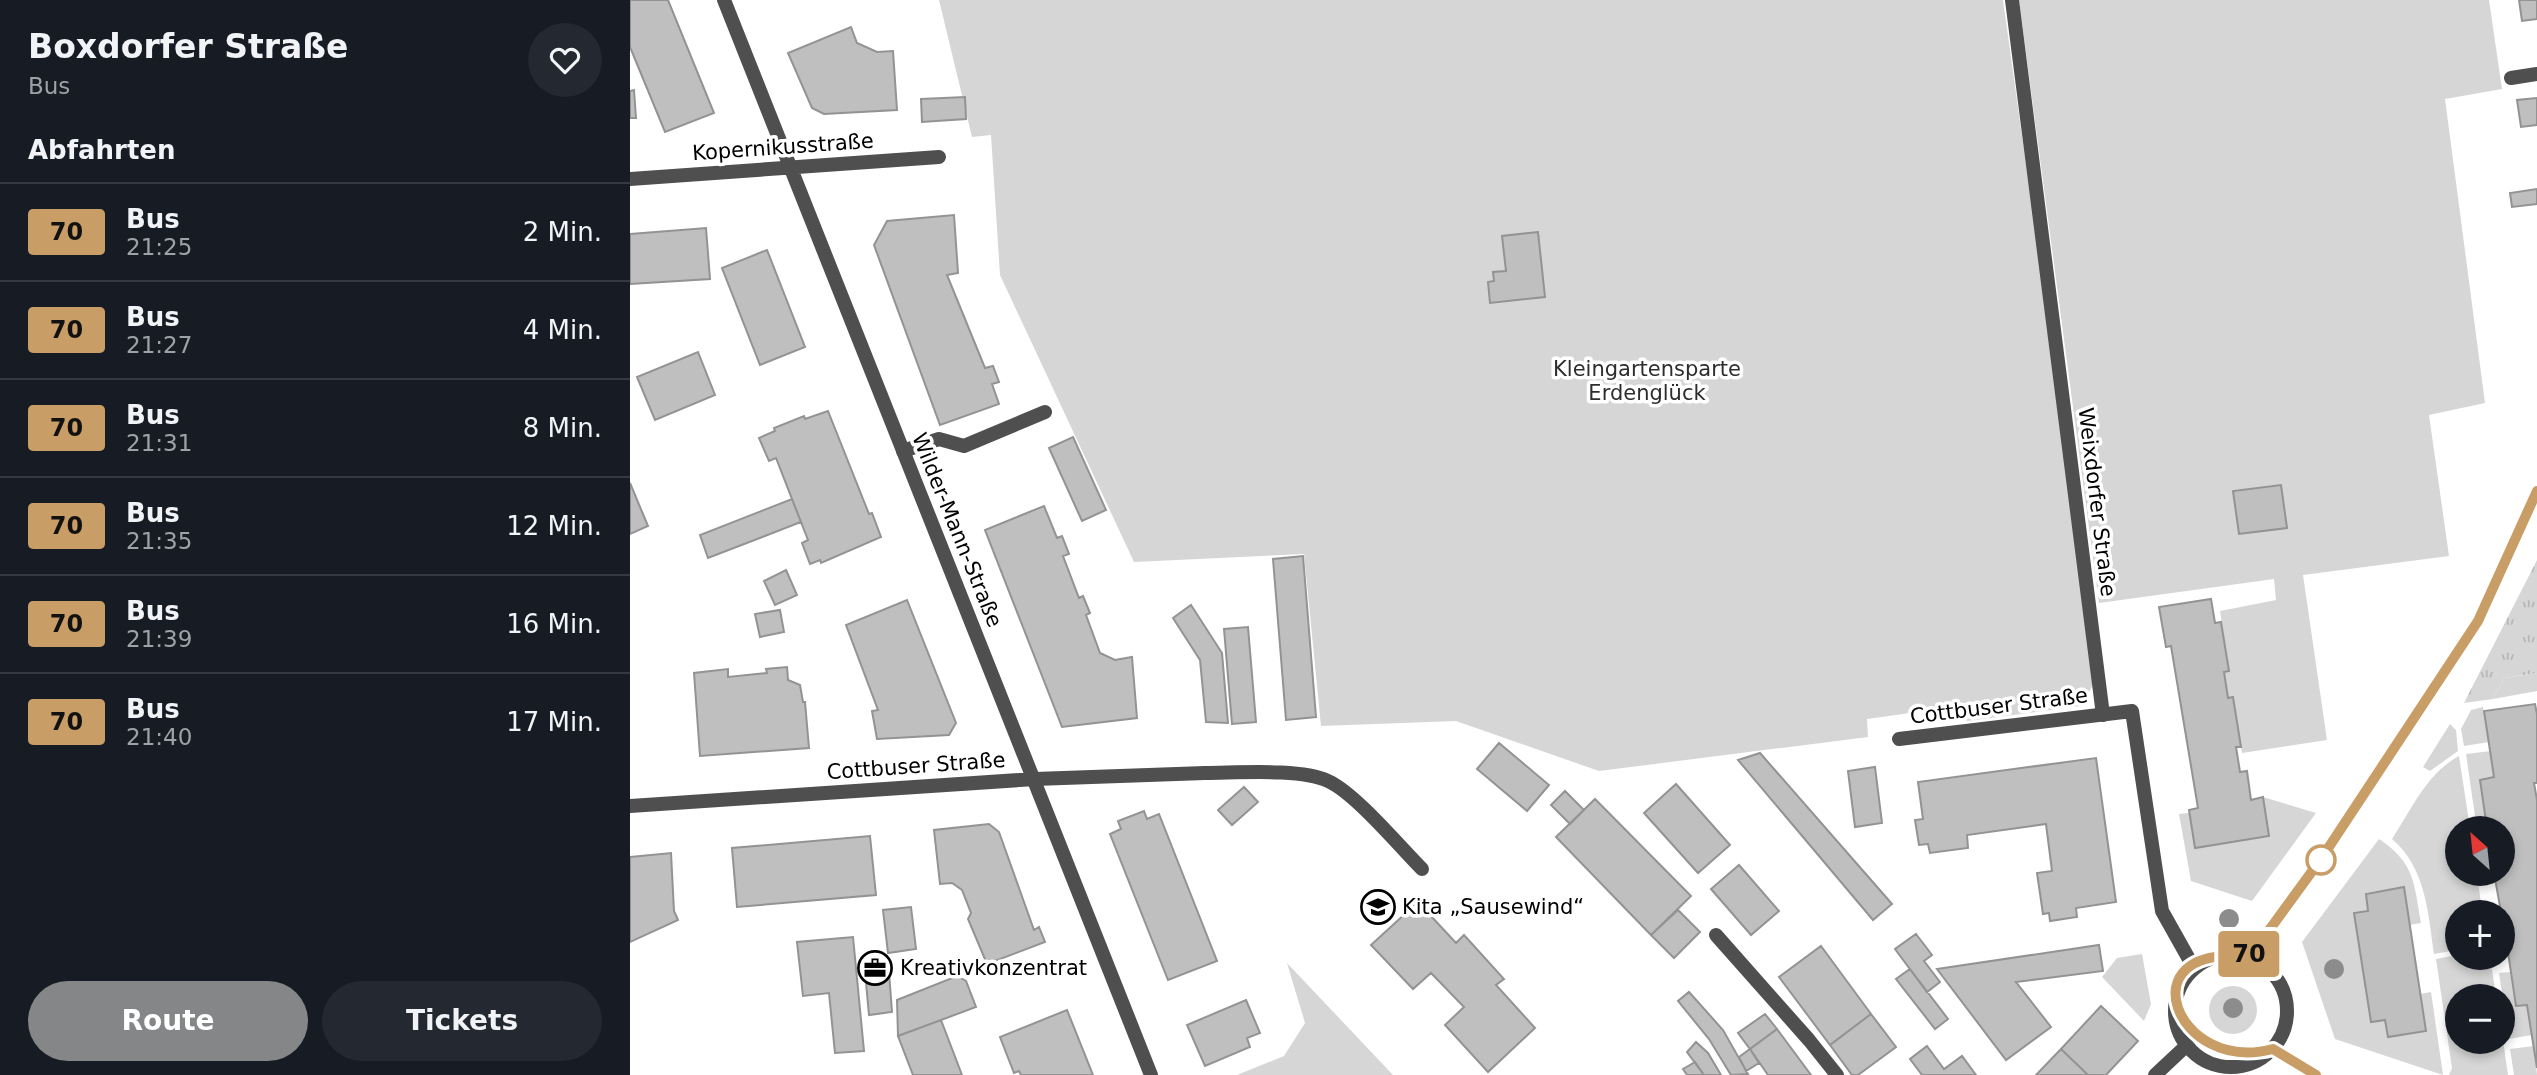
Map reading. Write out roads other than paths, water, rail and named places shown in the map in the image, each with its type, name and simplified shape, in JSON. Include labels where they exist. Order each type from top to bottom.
[{"type":"street","name":"Wilder-Mann-Straße","points":[[724,0],[1151,1075]]},
{"type":"street","name":"Weixdorfer Straße","points":[[2012,0],[2103,715]]},
{"type":"street","points":[[2511,78],[2537,74]]},
{"type":"street","name":"Kopernikusstraße","points":[[630,179],[939,157]]},
{"type":"street","points":[[903,451],[939,439],[964,446],[1045,412]]},
{"type":"street","points":[[2247,957],[2321,859],[2472,631],[2537,491]]},
{"type":"street","points":[[2103,715],[2132,711],[2162,911],[2194,968]]},
{"type":"street","name":"Cottbuser Straße","points":[[1899,739],[2103,715]]},
{"type":"street","name":"Cottbuser Straße","points":[[630,806],[1035,779],[1290,773],[1328,781],[1356,803],[1422,869]]},
{"type":"street","points":[[1716,936],[1837,1075]]},
{"type":"street","points":[[2229,954],[2247,957],[2264,965],[2277,978],[2286,996],[2286,1024],[2273,1049],[2258,1061],[2239,1067],[2219,1067],[2201,1059],[2186,1046],[2178,1031],[2175,1006],[2183,981],[2194,968],[2210,958],[2229,954]]},
{"type":"street","points":[[2155,1075],[2186,1046]]},
{"type":"street","points":[[2273,1049],[2316,1075]]},
{"type":"place","name":"Kita „Sausewind“","points":[[1378,907]]},
{"type":"place","name":"Kreativkonzentrat","points":[[875,968]]},
{"type":"park label","name":"Kleingartensparte Erdenglück","points":[[1647,381]]}]
